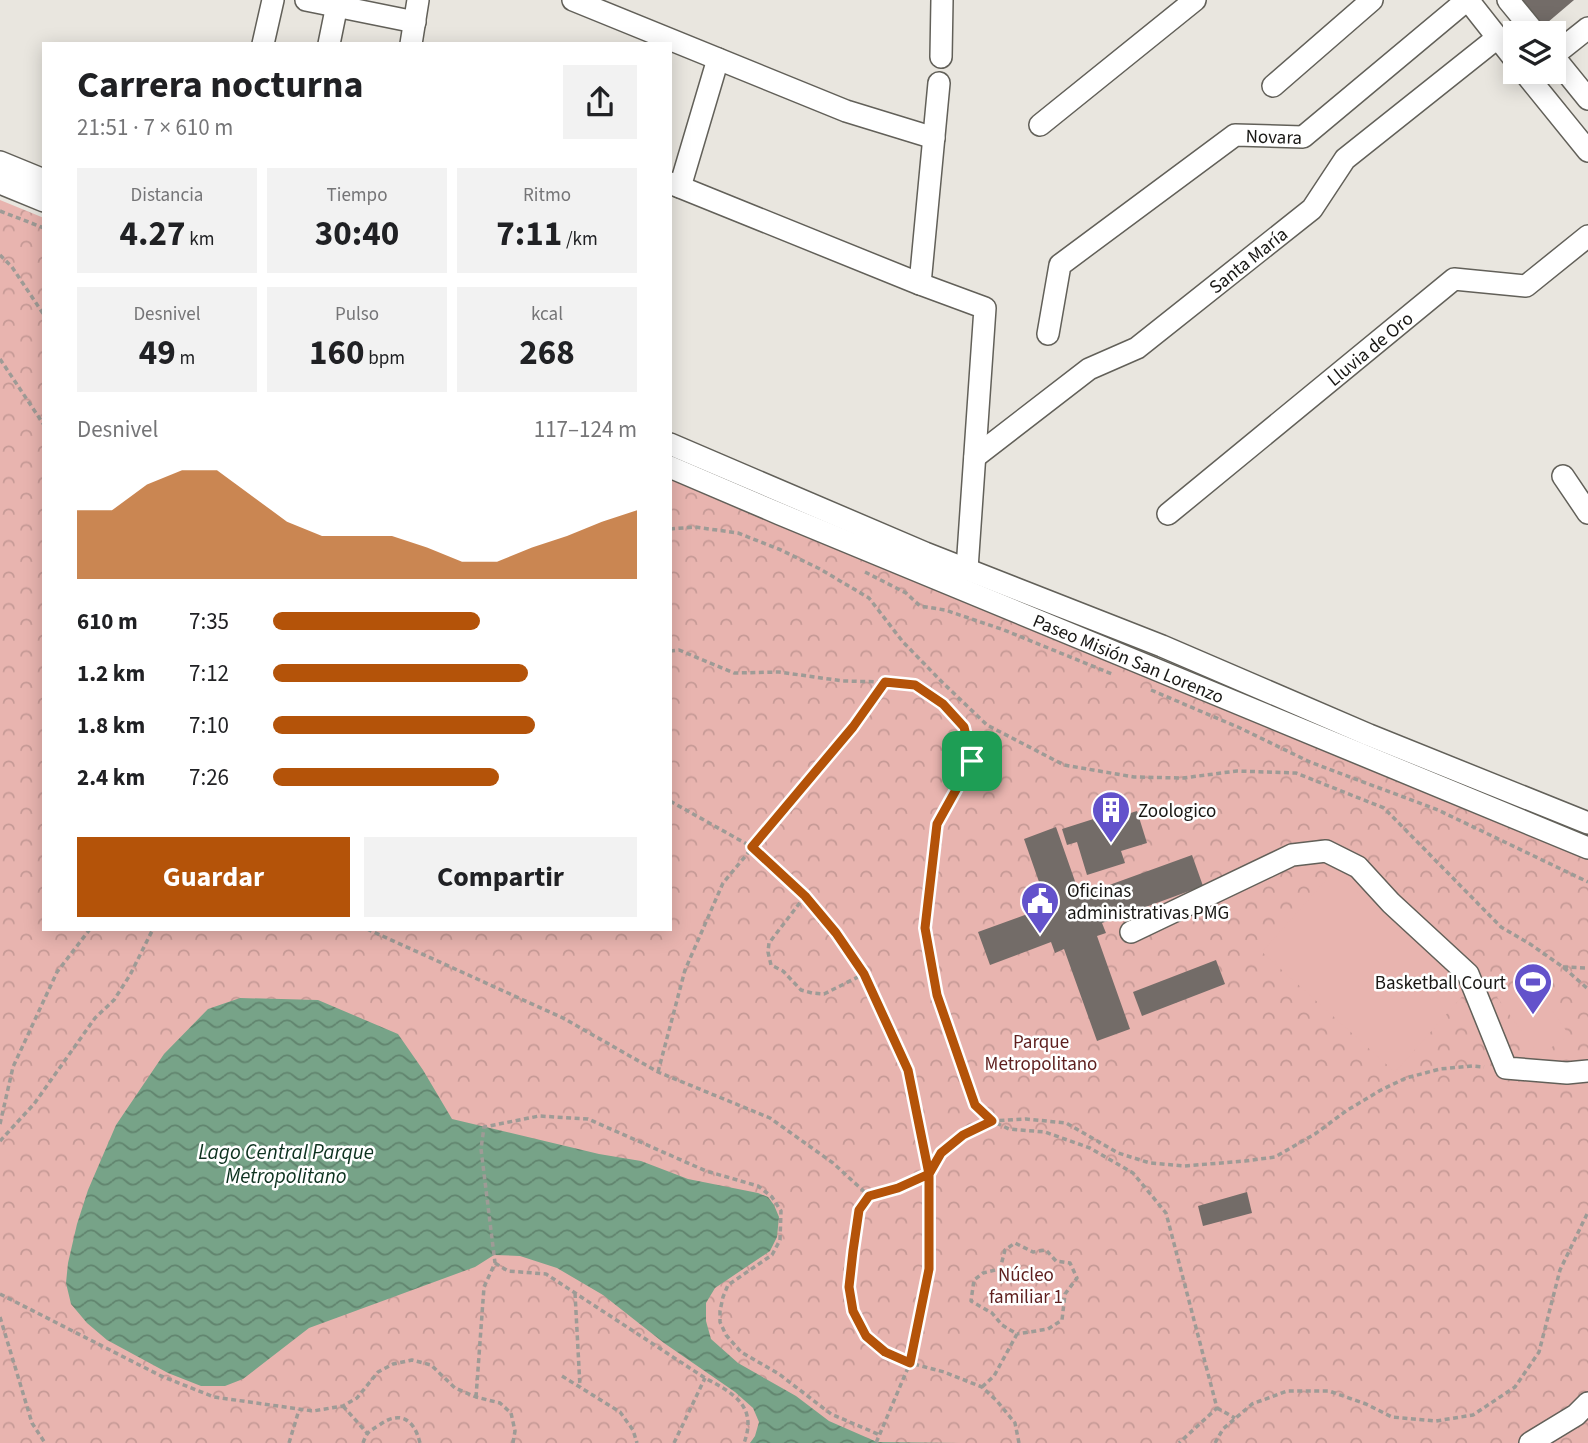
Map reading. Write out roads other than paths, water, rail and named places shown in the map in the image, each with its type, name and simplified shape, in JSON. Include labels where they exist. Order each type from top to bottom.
[{"type":"street","points":[[263,42],[273,0]]},
{"type":"street","points":[[306,0],[338,3],[415,22]]},
{"type":"street","points":[[411,42],[418,0]]},
{"type":"street","points":[[573,0],[846,111],[934,138]]},
{"type":"street","points":[[1040,125],[1195,0]]},
{"type":"street","points":[[1273,86],[1371,0]]},
{"type":"street","points":[[1467,0],[1503,45]]},
{"type":"street","name":"Novara","points":[[1048,334],[1060,265],[1235,135],[1303,137],[1467,0]]},
{"type":"street","points":[[1508,0],[1525,21]]},
{"type":"street","points":[[936,2],[941,57]]},
{"type":"street","points":[[329,42],[338,3]]},
{"type":"street","points":[[1566,46],[1588,28]]},
{"type":"street","name":"Santa María","points":[[975,457],[1089,369],[1137,348],[1301,218],[1312,209],[1345,159],[1497,38]]},
{"type":"street","points":[[718,59],[675,185],[985,308],[967,569]]},
{"type":"street","points":[[1566,71],[1588,99]]},
{"type":"street","points":[[920,284],[940,83]]},
{"type":"street","points":[[1534,84],[1588,151]]},
{"type":"street","points":[[1569,127],[1588,112]]},
{"type":"street","points":[[0,162],[42,179]]},
{"type":"street","points":[[0,183],[42,200]]},
{"type":"street","name":"Lluvia de Oro","points":[[1168,514],[1454,279],[1527,286],[1588,236]]},
{"type":"street","name":"Paseo Misión San Lorenzo","points":[[672,445],[967,569],[1162,646],[1369,735],[1588,823]]},
{"type":"street","name":"Paseo Misión San Lorenzo","points":[[672,468],[1588,848]]},
{"type":"street","points":[[1563,476],[1585,502]]},
{"type":"street","points":[[1132,932],[1292,855],[1326,851],[1358,867],[1391,903],[1468,974],[1506,1068],[1567,1073],[1588,1071]]},
{"type":"street","points":[[1530,1443],[1576,1415],[1588,1403]]},
{"type":"water","name":"Lago Central Parque Metropolitano","points":[[240,998],[318,1000],[398,1034],[452,1119],[599,1154],[641,1161],[688,1179],[768,1197],[779,1217],[777,1237],[770,1251],[715,1288],[706,1303],[706,1321],[711,1339],[738,1363],[796,1396],[829,1421],[877,1442],[961,1443],[750,1443],[759,1422],[753,1408],[735,1392],[664,1343],[603,1295],[557,1268],[520,1256],[494,1255],[475,1267],[309,1328],[243,1379],[225,1386],[201,1386],[168,1373],[107,1340],[87,1323],[71,1304],[66,1283],[77,1224],[88,1190],[116,1125],[164,1054],[208,1009]]},
{"type":"place","name":"Zoologico","points":[[1111,844]]},
{"type":"place","name":"Oficinas administrativas PMG","points":[[1040,935]]},
{"type":"place","name":"Basketball Court","points":[[1533,1016]]},
{"type":"park label","name":"Parque Metropolitano","points":[[1041,1052]]},
{"type":"park label","name":"Núcleo familiar 1","points":[[1026,1285]]}]
